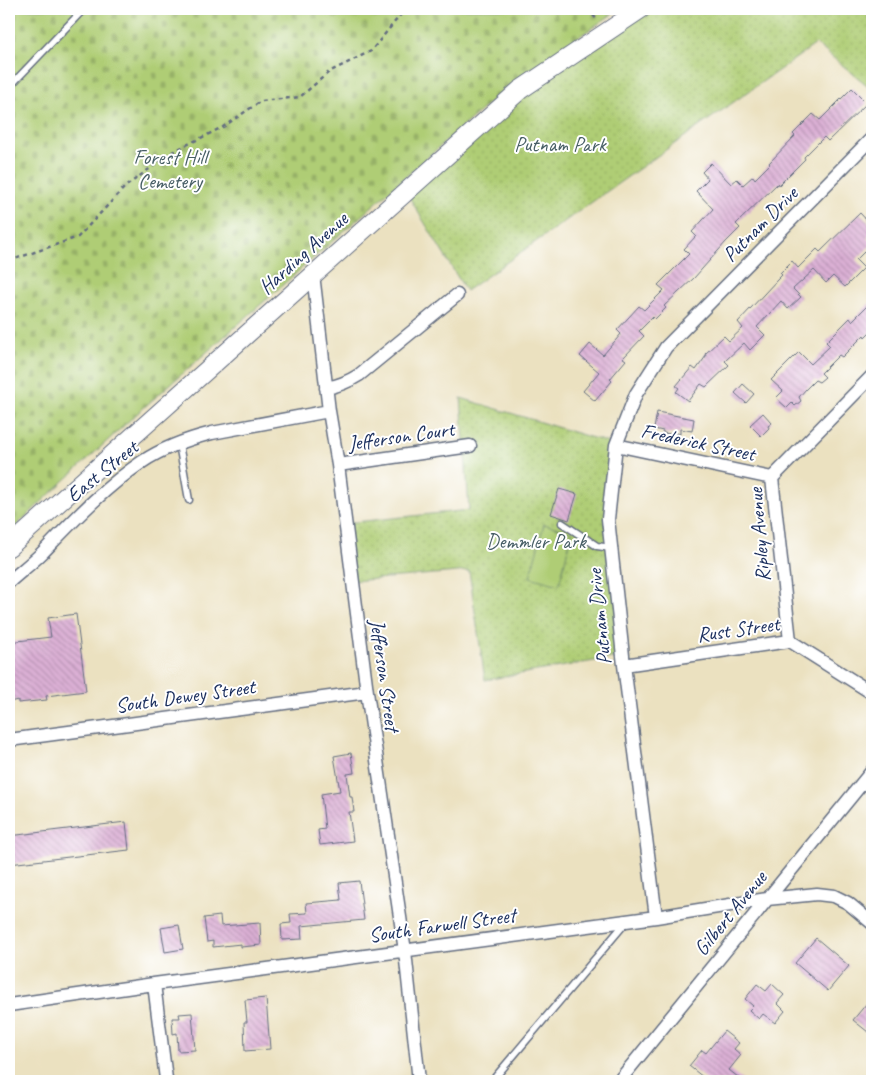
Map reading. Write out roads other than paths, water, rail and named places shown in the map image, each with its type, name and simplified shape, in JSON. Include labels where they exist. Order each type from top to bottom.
[{"type":"main road","name":"Harding Avenue","points":[[9,547],[520,90],[641,9]]},
{"type":"street","name":"Putnam Drive","points":[[656,917],[624,665],[608,519],[616,445],[636,394],[666,348],[872,138]]},
{"type":"street","name":"Jefferson Street","points":[[314,274],[329,411],[338,465],[367,692],[405,951],[419,1081]]},
{"type":"street","points":[[326,388],[350,381],[359,375],[458,295]]},
{"type":"street","name":"Ripley Avenue","points":[[790,640],[772,478],[872,376]]},
{"type":"street","name":"East Street","points":[[9,582],[42,553],[88,505],[142,462],[158,452],[196,437],[212,433],[329,411]]},
{"type":"street","name":"Frederick Street","points":[[616,445],[772,478]]},
{"type":"street","name":"Jefferson Court","points":[[338,465],[470,446]]},
{"type":"street","name":"Rust Street","points":[[624,665],[790,640],[872,693]]},
{"type":"street","name":"South Dewey Street","points":[[9,740],[367,692]]},
{"type":"street","name":"Gilbert Avenue","points":[[619,1081],[872,771]]},
{"type":"street","name":"South Farwell Street","points":[[9,1006],[154,984],[656,917],[767,899],[817,894],[834,896],[848,903],[872,923]]},
{"type":"street","points":[[154,984],[166,1079]]},
{"type":"lane","points":[[9,85],[14,83],[80,13],[87,9]]},
{"type":"lane","points":[[179,444],[189,500]]},
{"type":"lane","points":[[562,523],[597,546],[611,548]]},
{"type":"lane","points":[[492,1081],[628,920]]},
{"type":"park label","name":"Putnam Park","points":[[560,144]]},
{"type":"park label","name":"Forest Hill Cemetery","points":[[170,169]]},
{"type":"park label","name":"Demmler Park","points":[[536,541]]}]
